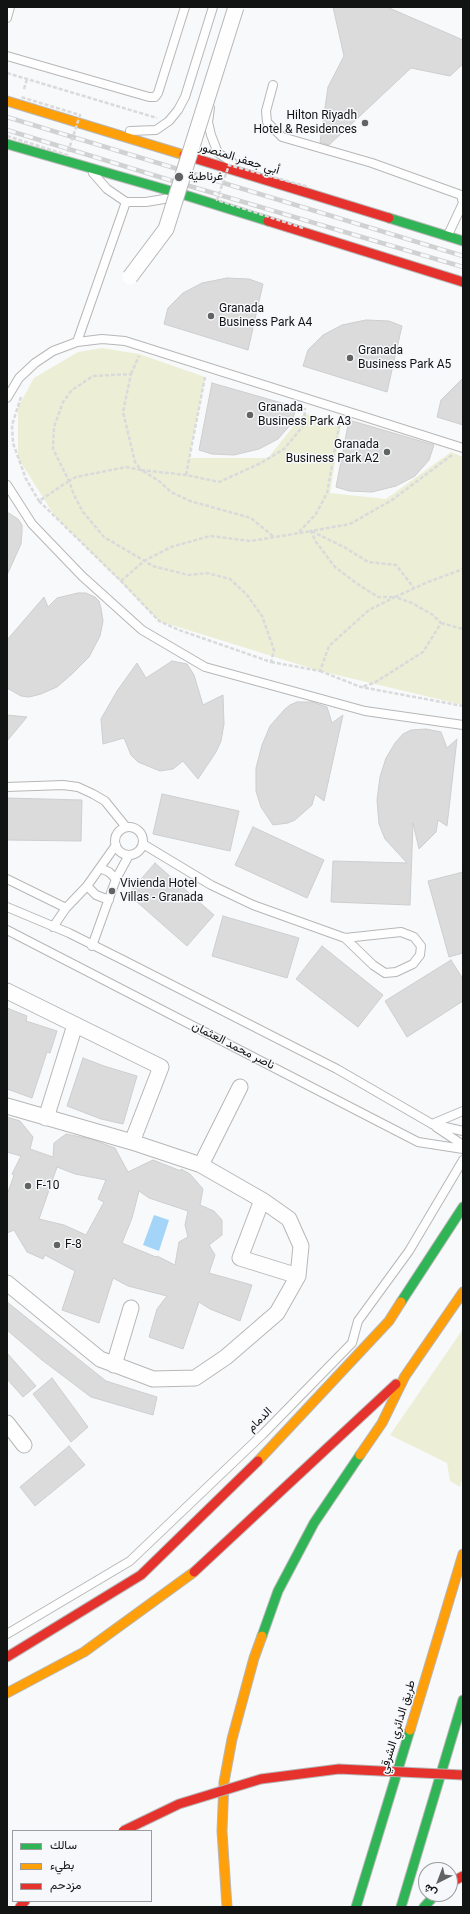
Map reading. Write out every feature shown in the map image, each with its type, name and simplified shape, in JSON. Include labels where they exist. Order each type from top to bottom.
[{"type":"main road","name":"أبي جعفر المنصور","points":[[7,101],[463,241]]},
{"type":"main road","points":[[7,144],[188,196],[463,282]]},
{"type":"main road","points":[[7,1657],[141,1575],[275,1445],[389,1321],[463,1207]]},
{"type":"main road","points":[[227,1907],[222,1831],[224,1782],[232,1739],[254,1658],[282,1584],[314,1523],[382,1423],[405,1376],[448,1316],[463,1292]]},
{"type":"main road","points":[[7,1694],[84,1652],[191,1575],[405,1376]]},
{"type":"main road","name":"طريق الدائري الشرقي","points":[[356,1907],[463,1554]]},
{"type":"main road","points":[[401,1907],[463,1700]]},
{"type":"main road","points":[[124,1830],[180,1804],[261,1779],[339,1769],[463,1775]]},
{"type":"street","points":[[130,277],[166,229],[236,7]]},
{"type":"street","points":[[7,991],[161,1067],[132,1142]]},
{"type":"street","points":[[46,1118],[75,1025]]},
{"type":"street","points":[[201,1165],[240,1087]]},
{"type":"street","points":[[7,1106],[132,1142],[201,1165],[262,1200],[289,1219],[301,1246],[298,1276],[277,1313],[226,1357],[195,1378],[153,1379],[100,1359],[7,1282]]},
{"type":"street","points":[[262,1200],[240,1258],[298,1276]]},
{"type":"street","points":[[114,1365],[131,1308]]},
{"type":"street","points":[[7,1423],[24,1445]]},
{"type":"lane","points":[[7,18],[10,7]]},
{"type":"lane","points":[[7,56],[149,98],[155,97],[158,93],[185,7]]},
{"type":"lane","points":[[108,132],[156,130],[169,121],[178,110],[185,97],[213,7]]},
{"type":"lane","points":[[241,7],[210,108],[208,122],[210,135],[218,153],[258,178]]},
{"type":"lane","points":[[272,85],[266,111],[267,122],[282,137],[372,163],[461,195],[463,203],[448,236]]},
{"type":"lane","points":[[89,167],[107,189],[126,202],[146,202],[188,196]]},
{"type":"lane","points":[[77,342],[126,202]]},
{"type":"lane","points":[[7,398],[19,378],[35,363],[53,351],[77,342],[102,339],[126,341],[462,448]]},
{"type":"lane","points":[[7,485],[32,524],[82,576],[142,630],[205,667],[365,711],[463,726]]},
{"type":"lane","points":[[7,787],[63,784],[78,787],[104,801],[126,827]]},
{"type":"lane","points":[[126,827],[131,827],[140,831],[144,840],[143,844],[138,852],[129,855],[121,853],[115,840],[118,832],[126,827]]},
{"type":"lane","points":[[143,844],[211,885],[253,905],[345,938],[373,965],[385,973],[396,972],[413,964],[420,955],[421,946],[414,937],[401,932],[345,938]]},
{"type":"lane","points":[[53,927],[66,908],[87,886],[116,845]]},
{"type":"lane","points":[[92,946],[116,879],[129,855]]},
{"type":"lane","points":[[100,868],[109,872],[116,879]]},
{"type":"lane","points":[[7,879],[66,908]]},
{"type":"lane","points":[[87,886],[96,895],[109,900]]},
{"type":"lane","points":[[7,907],[92,946],[337,1069],[432,1124],[463,1145]]},
{"type":"lane","name":"ناصر محمد العثمان","points":[[7,930],[418,1142],[463,1149]]},
{"type":"lane","points":[[432,1124],[463,1111]]},
{"type":"lane","points":[[432,1124],[463,1131]]},
{"type":"lane","name":"الدمام","points":[[7,1634],[130,1561],[263,1434],[352,1343],[358,1321],[409,1251],[463,1160]]},
{"type":"path","points":[[7,73],[169,121]]},
{"type":"path","points":[[7,136],[67,155],[80,115],[21,97]]},
{"type":"path","points":[[303,228],[217,200],[229,164],[309,188]]},
{"type":"path","points":[[143,346],[131,374],[123,412],[136,462],[141,470],[159,481],[171,492],[190,501],[251,518],[275,537]]},
{"type":"path","points":[[132,353],[139,354]]},
{"type":"path","points":[[186,475],[207,367]]},
{"type":"path","points":[[131,374],[93,376],[72,390],[63,402],[54,427],[53,449],[83,512],[104,537],[153,566],[188,575],[207,573],[230,579],[247,595],[262,616],[274,650],[271,662]]},
{"type":"path","points":[[22,395],[12,425],[13,443],[26,478],[39,501],[121,581],[159,621],[179,630],[271,662],[320,671],[360,687],[463,706]]},
{"type":"path","points":[[39,501],[76,477],[126,467],[186,475],[219,482],[259,464],[284,449],[304,425],[305,398]]},
{"type":"path","points":[[299,532],[316,514],[327,493],[342,410]]},
{"type":"path","points":[[121,581],[144,561],[171,547],[210,536],[251,541],[350,524],[392,500],[462,448]]},
{"type":"path","points":[[311,531],[344,547],[368,562],[396,565],[414,588]]},
{"type":"path","points":[[311,531],[316,542],[335,567],[356,583],[378,597],[395,597],[412,603],[433,615],[441,623],[463,629]]},
{"type":"path","points":[[320,671],[329,646],[369,610],[414,588],[463,569]]},
{"type":"path","points":[[360,687],[374,683],[422,652],[441,623]]},
{"type":"green space","points":[[102,348],[139,354],[205,377],[189,458],[268,458],[304,413],[341,425],[330,493],[386,499],[451,452],[463,457],[463,705],[320,671],[159,621],[54,515],[18,458],[18,407],[34,378],[78,352]]},
{"type":"green space","points":[[463,1329],[463,1476],[460,1487],[450,1481],[447,1463],[390,1435]]},
{"type":"water","points":[[154,1215],[169,1220],[159,1251],[143,1245]]},
{"type":"building","points":[[333,7],[387,7],[463,40],[463,64],[450,76],[411,68],[329,145],[320,142],[328,87],[344,56]]},
{"type":"building","name":"Granada Business Park A4","points":[[227,278],[249,279],[263,284],[248,350],[164,324],[168,308],[183,293],[202,283]]},
{"type":"building","name":"Granada Business Park A5","points":[[366,320],[389,321],[402,326],[387,392],[303,366],[308,350],[323,335],[342,325]]},
{"type":"building","points":[[463,378],[463,425],[437,417],[441,400]]},
{"type":"building","name":"Granada Business Park A3","points":[[212,383],[296,407],[292,423],[278,439],[259,449],[234,455],[212,454],[199,450]]},
{"type":"building","name":"Granada Business Park A2","points":[[349,420],[434,445],[429,460],[415,476],[396,486],[372,492],[349,491],[336,487]]},
{"type":"building","points":[[7,512],[18,519],[22,525],[22,532],[21,544],[7,575]]},
{"type":"building","points":[[78,593],[86,593],[95,597],[99,601],[101,608],[103,621],[100,636],[89,657],[57,687],[41,694],[29,697],[21,696],[7,688],[7,640],[44,597],[48,607],[57,598]]},
{"type":"building","points":[[172,661],[187,664],[194,675],[203,705],[223,695],[224,724],[221,741],[216,752],[198,779],[183,761],[173,769],[160,771],[138,762],[131,755],[124,738],[103,744],[101,719],[117,691],[137,663],[146,678]]},
{"type":"building","points":[[297,702],[312,702],[327,707],[332,723],[343,715],[324,801],[315,794],[312,805],[295,820],[288,823],[273,825],[261,807],[256,791],[256,768],[262,745],[270,726],[285,709]]},
{"type":"building","points":[[7,715],[27,717],[7,741]]},
{"type":"building","points":[[426,729],[441,732],[447,748],[457,739],[447,826],[438,820],[436,832],[419,849],[413,823],[410,905],[331,902],[333,861],[407,863],[385,839],[379,824],[377,800],[380,777],[386,758],[395,743],[403,734],[411,730]]},
{"type":"building","points":[[162,794],[239,811],[230,851],[153,834]]},
{"type":"building","points":[[7,798],[82,800],[81,841],[7,840]]},
{"type":"building","points":[[253,827],[324,860],[307,898],[235,865]]},
{"type":"building","points":[[155,863],[214,915],[187,946],[128,894]]},
{"type":"building","points":[[463,872],[463,953],[449,957],[428,881]]},
{"type":"building","points":[[223,916],[299,938],[287,978],[212,956]]},
{"type":"building","points":[[322,946],[383,995],[358,1027],[296,979]]},
{"type":"building","points":[[451,960],[463,979],[463,1001],[407,1037],[385,1001]]},
{"type":"building","points":[[7,1008],[27,1016],[26,1021],[57,1031],[50,1053],[47,1052],[32,1098],[7,1089]]},
{"type":"building","points":[[83,1058],[137,1076],[123,1124],[101,1119],[67,1106]]},
{"type":"building","points":[[7,1117],[20,1121],[33,1137],[30,1149],[53,1157],[54,1143],[66,1134],[91,1139],[115,1148],[128,1172],[153,1160],[181,1171],[181,1169],[190,1174],[203,1189],[200,1205],[214,1211],[222,1220],[222,1235],[209,1245],[215,1255],[209,1273],[252,1285],[240,1321],[210,1309],[199,1302],[183,1349],[149,1337],[157,1309],[167,1296],[128,1286],[113,1278],[99,1323],[62,1310],[75,1271],[45,1255],[43,1259],[27,1252],[14,1230],[7,1233],[7,1195],[14,1175],[12,1174],[21,1156],[7,1152]],"holes":[[[57,1167],[75,1174],[106,1180],[98,1199],[104,1202],[86,1235],[64,1225],[39,1219]],[[139,1191],[149,1198],[188,1211],[185,1225],[188,1237],[179,1242],[175,1265],[157,1256],[156,1257],[122,1243],[132,1218]]]},
{"type":"building","points":[[7,1302],[106,1381],[157,1397],[153,1415],[91,1397],[42,1360],[7,1330]]},
{"type":"building","points":[[7,1353],[36,1386],[23,1397],[7,1379]]},
{"type":"building","points":[[52,1378],[88,1427],[71,1442],[33,1394]]},
{"type":"building","points":[[69,1446],[85,1465],[35,1506],[20,1487]]},
{"type":"railway","points":[[7,117],[463,256]]},
{"type":"railway","points":[[7,130],[463,267]]},
{"type":"traffic: fast","points":[[7,144],[188,196],[268,221]]},
{"type":"traffic: fast","points":[[389,218],[463,241]]},
{"type":"traffic: fast","points":[[401,1302],[463,1207]]},
{"type":"traffic: fast","points":[[262,1636],[278,1591],[314,1523],[360,1455]]},
{"type":"traffic: fast","points":[[401,1907],[463,1700]]},
{"type":"traffic: fast","points":[[356,1907],[410,1730]]},
{"type":"traffic: fast","points":[[424,1907],[429,1902]]},
{"type":"traffic: slow","points":[[7,101],[184,155]]},
{"type":"traffic: slow","points":[[360,1455],[382,1423],[405,1376],[463,1292]]},
{"type":"traffic: slow","points":[[258,1461],[389,1321],[401,1302]]},
{"type":"traffic: slow","points":[[410,1730],[463,1554]]},
{"type":"traffic: slow","points":[[7,1693],[84,1652],[194,1572]]},
{"type":"traffic: slow","points":[[227,1907],[222,1831],[224,1782],[232,1739],[254,1658],[262,1636]]},
{"type":"traffic: jam","points":[[184,155],[389,218]]},
{"type":"traffic: jam","points":[[268,221],[463,282]]},
{"type":"traffic: jam","points":[[194,1572],[396,1384]]},
{"type":"traffic: jam","points":[[7,1657],[141,1575],[258,1461]]},
{"type":"traffic: jam","points":[[125,1830],[179,1804],[261,1779],[339,1769],[463,1775]]},
{"type":"traffic: jam","points":[[458,1879],[463,1876]]},
{"type":"traffic: jam","points":[[20,1907],[24,1902]]},
{"type":"place","name":"Hilton Riyadh Hotel & Residences","points":[[365,123]]},
{"type":"place","name":"غرناطية","points":[[179,177]]},
{"type":"place","name":"Granada Business Park A4","points":[[211,316]]},
{"type":"place","name":"Granada Business Park A5","points":[[350,358]]},
{"type":"place","name":"Granada Business Park A3","points":[[250,415]]},
{"type":"place","name":"Granada Business Park A2","points":[[387,452]]},
{"type":"place","name":"Vivienda Hotel Villas - Granada","points":[[112,891]]},
{"type":"place","name":"F-10","points":[[28,1186]]},
{"type":"place","name":"F-8","points":[[57,1245]]}]
